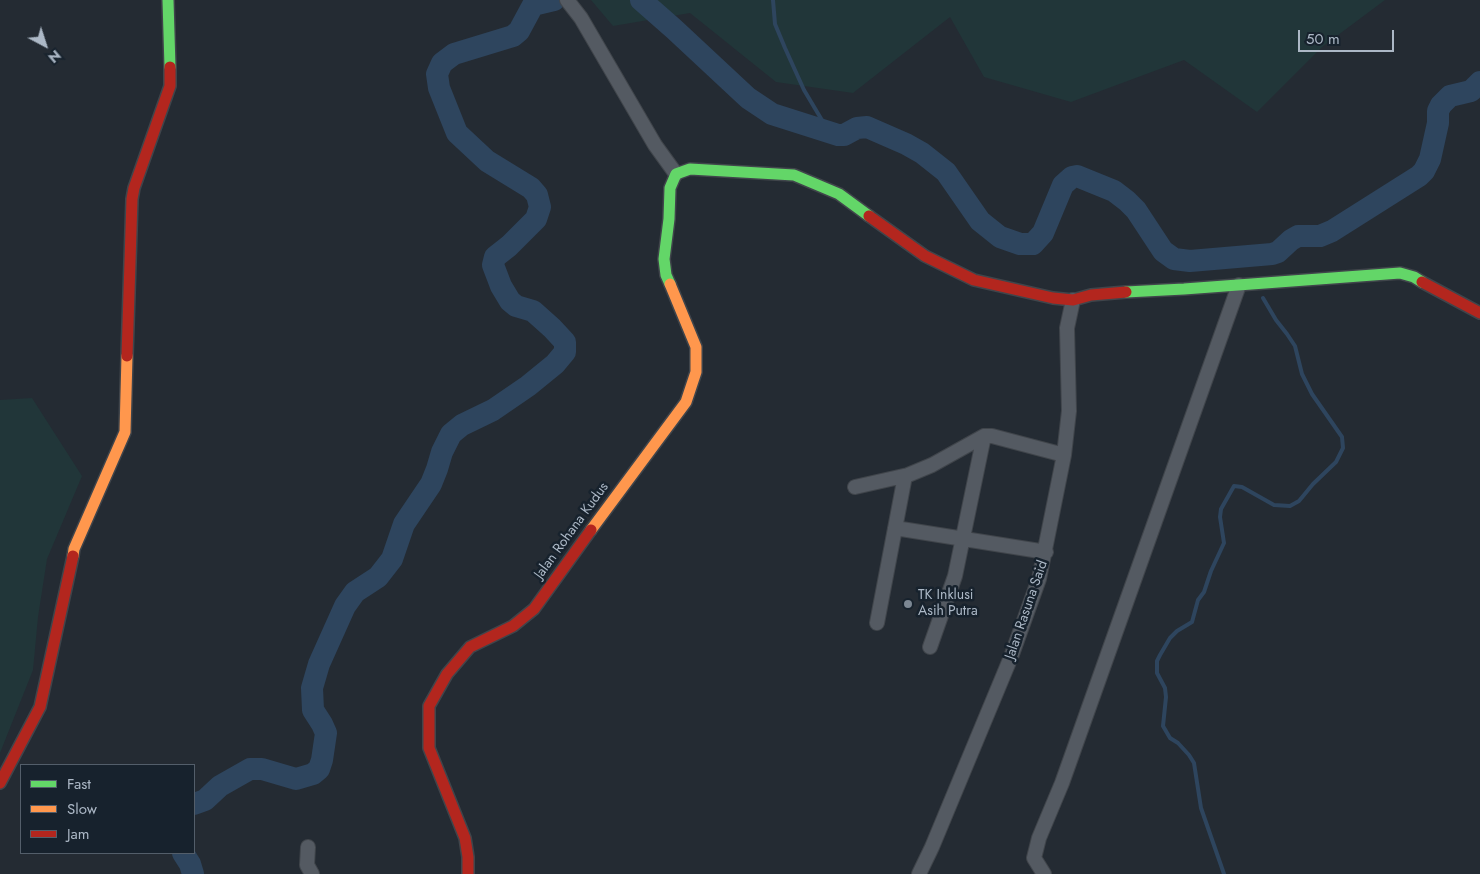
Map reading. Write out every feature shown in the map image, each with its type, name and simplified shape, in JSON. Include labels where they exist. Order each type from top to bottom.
[{"type":"street","points":[[0,783],[40,707],[74,549],[125,432],[127,422],[132,200],[134,188],[170,86],[168,0]]},
{"type":"street","points":[[568,0],[582,18],[655,145],[676,174],[690,169],[701,169],[794,175],[839,194],[925,256],[974,280],[1053,298],[1073,300],[1091,295],[1119,292],[1400,273],[1414,277],[1480,313]]},
{"type":"street","name":"Jalan Rohana Kudus","points":[[468,874],[465,838],[429,748],[429,706],[447,674],[470,646],[513,626],[534,609],[637,466],[686,402],[696,372],[696,347],[666,275],[664,259],[669,219],[670,188],[676,174]]},
{"type":"street","points":[[1044,874],[1034,858],[1038,838],[1062,783],[1238,284]]},
{"type":"street","name":"Jalan Rasuna Said","points":[[919,874],[1011,657],[1039,579],[1046,552],[1064,455],[1069,411],[1067,328],[1073,300]]},
{"type":"street","points":[[855,487],[905,476],[932,465],[984,436],[992,436],[1064,455]]},
{"type":"street","points":[[930,647],[953,582],[984,436]]},
{"type":"street","points":[[877,622],[905,476]]},
{"type":"street","points":[[895,528],[1046,552]]},
{"type":"street","points":[[308,847],[307,865],[312,874]]},
{"type":"green space","points":[[591,0],[1385,0],[1322,47],[1257,112],[1184,60],[1071,102],[984,77],[950,17],[853,93],[776,82],[690,13],[613,26]]},
{"type":"green space","points":[[32,398],[82,476],[47,559],[38,617],[33,670],[0,753],[0,400]]},
{"type":"waterway","points":[[195,804],[205,800],[220,786],[250,769],[262,769],[296,779],[313,774],[319,769],[326,733],[313,710],[312,688],[319,664],[345,606],[355,592],[378,577],[392,559],[404,524],[431,484],[442,452],[451,434],[462,425],[493,410],[528,386],[555,364],[565,352],[565,342],[552,328],[533,311],[516,306],[510,301],[501,286],[493,265],[495,257],[536,219],[540,207],[537,195],[531,188],[487,161],[457,133],[439,88],[437,74],[442,63],[454,54],[513,36],[519,31],[533,5],[554,0]]},
{"type":"waterway","points":[[641,0],[748,98],[772,114],[838,135],[844,135],[857,128],[867,127],[922,153],[946,172],[980,221],[1000,237],[1020,244],[1033,244],[1043,233],[1063,185],[1072,177],[1077,176],[1114,191],[1136,210],[1163,251],[1174,259],[1190,261],[1272,254],[1278,252],[1298,236],[1320,236],[1332,231],[1424,171],[1430,159],[1438,123],[1438,111],[1441,105],[1450,96],[1471,91],[1480,82]]},
{"type":"waterway","points":[[773,0],[775,24],[785,48],[804,90],[829,132]]},
{"type":"waterway","points":[[1224,874],[1201,808],[1194,763],[1178,743],[1170,738],[1163,726],[1166,697],[1165,688],[1157,673],[1157,661],[1170,638],[1177,631],[1192,622],[1198,600],[1204,592],[1224,543],[1220,517],[1221,509],[1234,486],[1242,487],[1274,505],[1290,506],[1299,501],[1313,484],[1336,462],[1343,448],[1342,437],[1312,394],[1302,374],[1295,346],[1263,298]]},
{"type":"waterway","points":[[184,854],[190,864],[193,874]]},
{"type":"traffic: fast","points":[[168,0],[170,67]]},
{"type":"traffic: fast","points":[[670,284],[666,275],[664,259],[669,219],[670,188],[676,174],[690,169],[794,175],[839,194],[869,216]]},
{"type":"traffic: fast","points":[[1126,292],[1400,273],[1414,277],[1422,282]]},
{"type":"traffic: slow","points":[[591,530],[686,402],[696,372],[696,347],[670,284]]},
{"type":"traffic: slow","points":[[73,556],[74,549],[125,432],[127,356]]},
{"type":"traffic: jam","points":[[127,356],[132,199],[134,188],[170,86],[170,67]]},
{"type":"traffic: jam","points":[[869,216],[925,256],[974,280],[1053,298],[1073,300],[1091,295],[1126,292]]},
{"type":"traffic: jam","points":[[1422,282],[1480,313]]},
{"type":"traffic: jam","points":[[468,874],[465,838],[429,748],[429,706],[447,674],[470,647],[513,626],[534,609],[591,530]]},
{"type":"traffic: jam","points":[[0,783],[40,707],[73,556]]},
{"type":"place","name":"TK Inklusi Asih Putra","points":[[908,604]]}]
